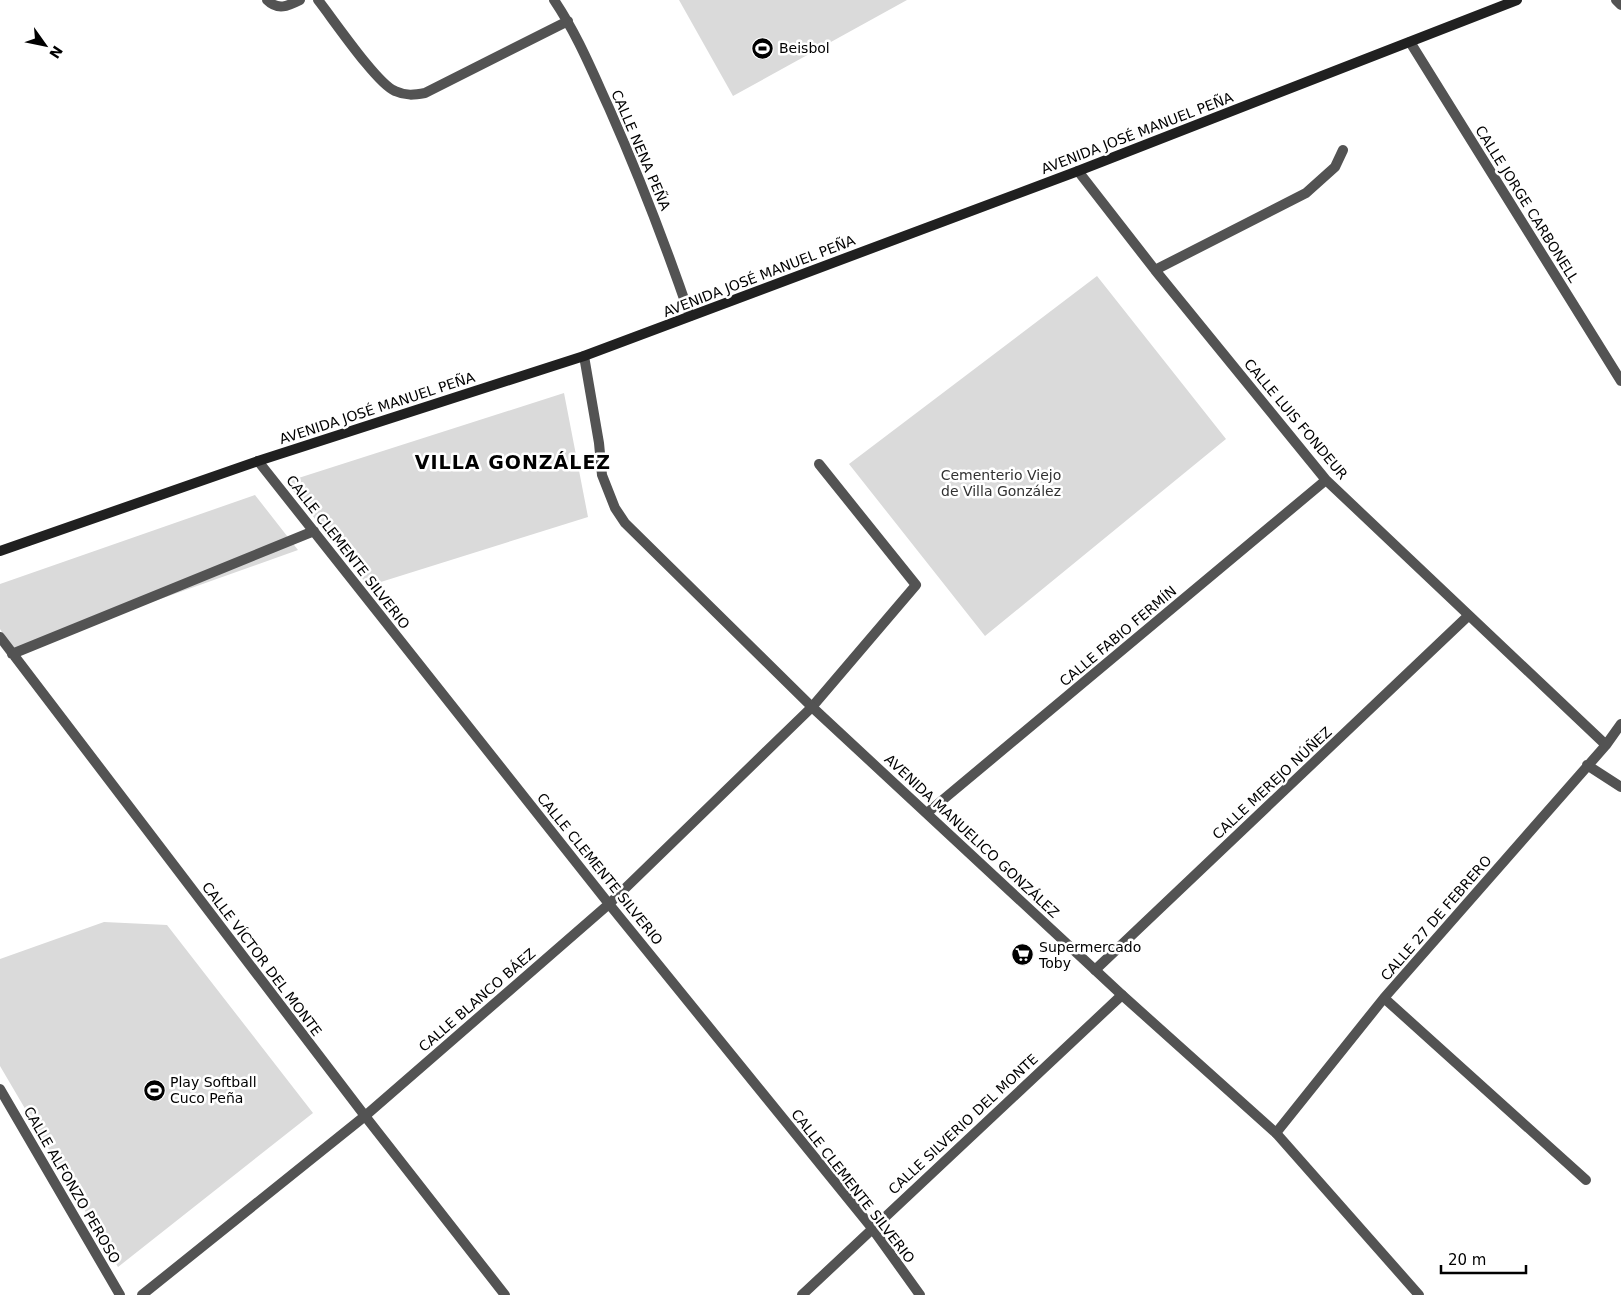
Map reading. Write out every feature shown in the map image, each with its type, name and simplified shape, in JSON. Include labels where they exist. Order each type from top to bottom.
[{"type":"main road","name":"AVENIDA JOSÉ MANUEL PEÑA","points":[[0,551],[258,461],[584,356],[1078,171],[1517,0]]},
{"type":"street","points":[[267,0],[276,6],[285,7],[300,0]]},
{"type":"street","points":[[318,0],[379,78],[393,90],[410,96],[425,93],[568,21]]},
{"type":"street","name":"CALLE NENA PEÑA","points":[[554,0],[581,46],[631,158],[671,259],[690,316]]},
{"type":"street","points":[[1616,0],[1621,5]]},
{"type":"street","name":"CALLE JORGE CARBONELL","points":[[1410,42],[1621,381]]},
{"type":"street","points":[[1155,270],[1306,193],[1335,167],[1343,150]]},
{"type":"street","name":"CALLE LUIS FONDEUR","points":[[1078,171],[1155,270],[1326,480],[1606,745]]},
{"type":"street","name":"AVENIDA MANUELICO GONZÁLEZ","points":[[584,356],[599,443],[602,475],[615,508],[625,523],[812,707],[1122,995],[1276,1133],[1419,1295]]},
{"type":"street","name":"CALLE CLEMENTE SILVERIO","points":[[258,461],[609,904],[872,1228],[920,1295]]},
{"type":"street","name":"CALLE BLANCO BÁEZ","points":[[142,1295],[365,1116],[609,904],[812,707],[916,585],[819,464]]},
{"type":"street","name":"CALLE FABIO FERMÍN","points":[[927,813],[1326,480]]},
{"type":"street","points":[[12,654],[314,531]]},
{"type":"street","name":"CALLE MEREJO NÚÑEZ","points":[[1095,970],[1468,616]]},
{"type":"street","name":"CALLE VÍCTOR DEL MONTE","points":[[0,637],[365,1116],[505,1295]]},
{"type":"street","name":"CALLE 27 DE FEBRERO","points":[[1276,1133],[1384,998],[1606,745],[1621,724]]},
{"type":"street","points":[[1587,765],[1621,787]]},
{"type":"street","name":"CALLE SILVERIO DEL MONTE","points":[[802,1295],[1122,995]]},
{"type":"street","points":[[1384,998],[1586,1180]]},
{"type":"street","name":"CALLE ALFONZO PEROSO","points":[[0,1089],[120,1295]]},
{"type":"green space","name":"Beisbol","points":[[679,0],[907,0],[733,96]]},
{"type":"green space","name":"Cementerio Viejo de Villa González","points":[[1097,276],[1226,439],[985,636],[849,464]]},
{"type":"green space","points":[[564,393],[588,517],[368,586],[286,482]]},
{"type":"green space","points":[[255,495],[298,550],[14,651],[0,629],[0,584]]},
{"type":"green space","name":"Play Softball Cuco Peña","points":[[104,922],[167,925],[313,1113],[118,1267],[0,1066],[0,959]]},
{"type":"place","name":"Beisbol","points":[[763,48]]},
{"type":"place","name":"Supermercado Toby","points":[[1023,955]]},
{"type":"place","name":"Play Softball Cuco Peña","points":[[154,1090]]},
{"type":"district","name":"VILLA GONZÁLEZ","points":[[513,462]]}]
